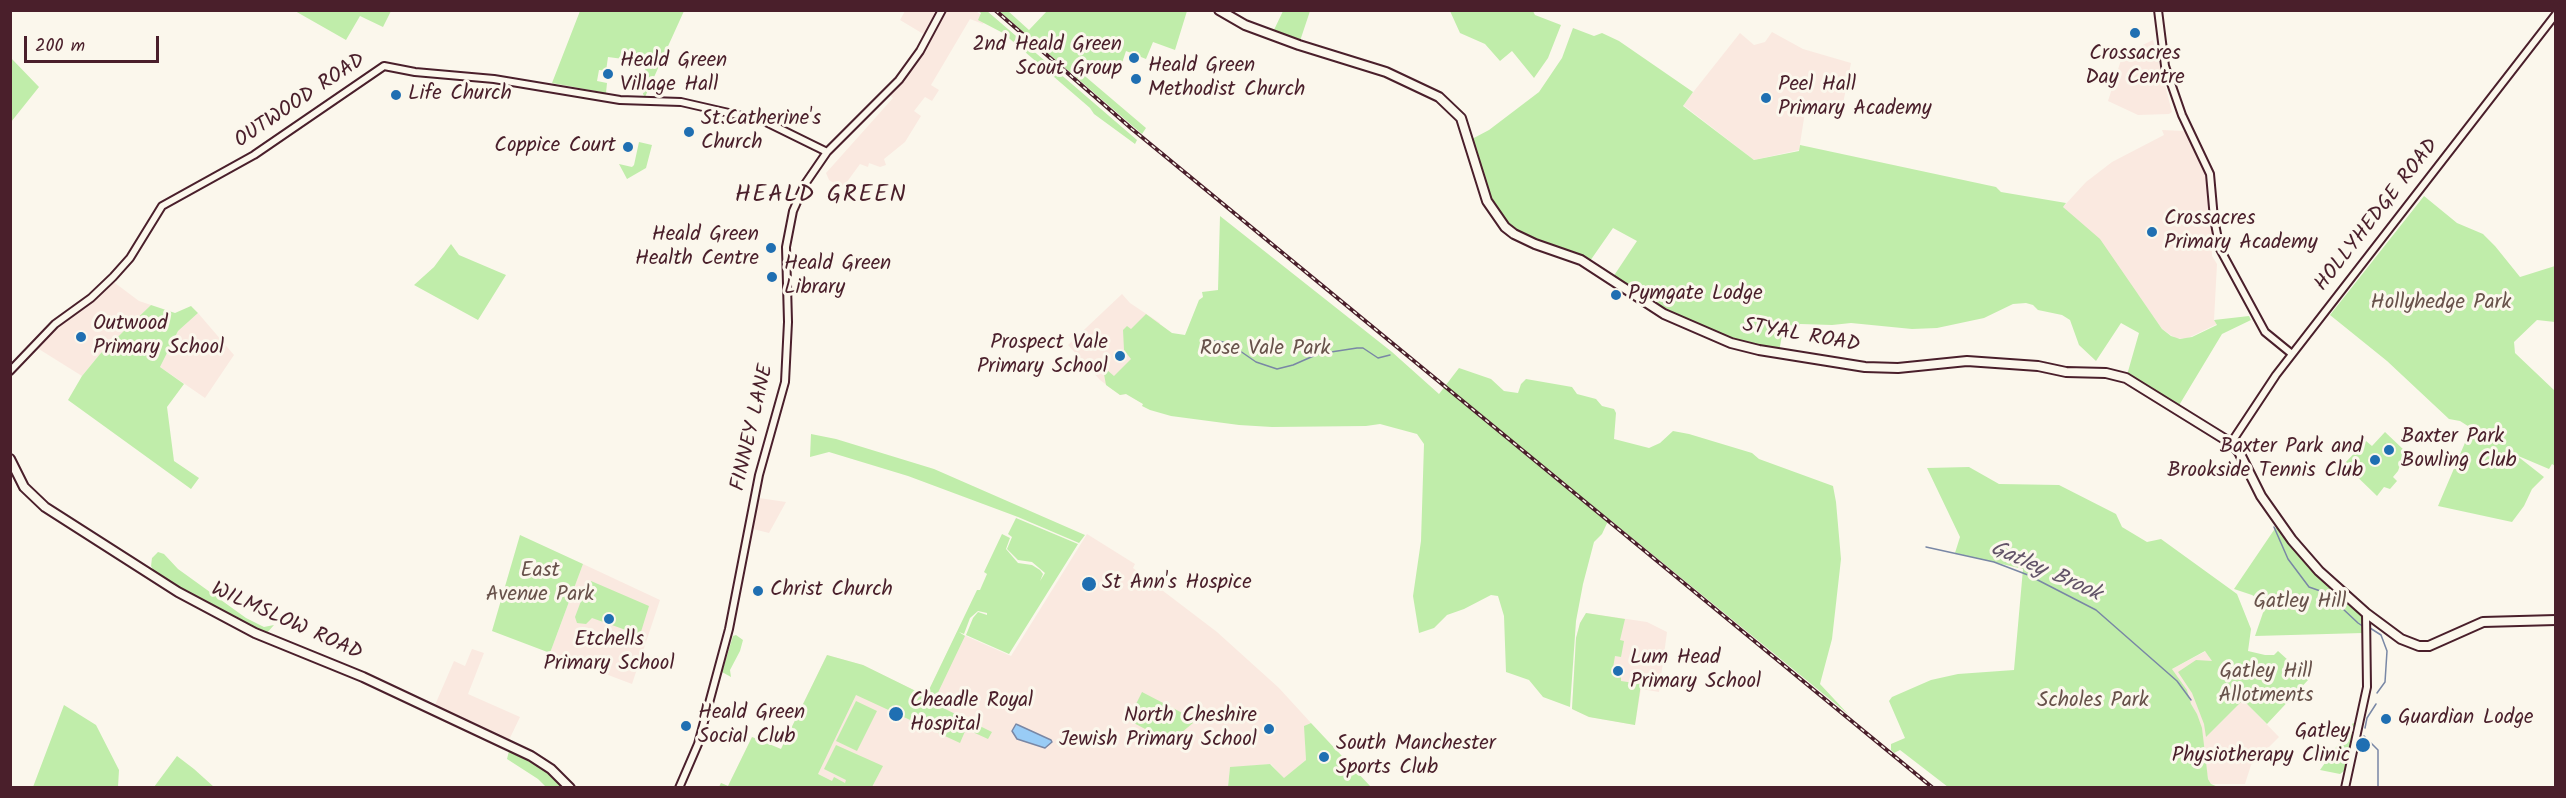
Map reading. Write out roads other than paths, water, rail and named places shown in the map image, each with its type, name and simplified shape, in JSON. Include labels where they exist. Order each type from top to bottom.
[{"type":"main road","name":"STYAL ROAD","points":[[1218,10],[1245,25],[1299,45],[1386,72],[1439,97],[1461,118],[1487,201],[1509,231],[1535,244],[1581,260],[1652,307],[1731,343],[1786,356],[1865,367],[1898,368],[1968,361],[2038,366],[2066,372],[2106,373],[2126,378],[2231,443],[2261,496],[2292,540],[2319,571],[2366,614],[2402,639],[2422,646],[2435,644],[2483,622],[2556,620]]},
{"type":"main road","name":"WILMSLOW ROAD","points":[[10,459],[21,483],[45,507],[178,592],[255,633],[363,677],[521,751],[547,765],[570,788]]},
{"type":"street","name":"FINNEY LANE","points":[[679,788],[698,744],[729,629],[761,466],[785,382],[789,322],[786,251],[789,226],[799,196],[827,152],[899,80],[925,42],[942,10]]},
{"type":"street","points":[[2157,10],[2161,44],[2169,76],[2182,115],[2210,174],[2214,219],[2220,249],[2265,332],[2292,354]]},
{"type":"street","name":"HOLLYHEDGE ROAD","points":[[2231,443],[2292,354],[2556,14]]},
{"type":"street","name":"OUTWOOD ROAD","points":[[10,371],[55,324],[113,277],[130,258],[153,217],[162,206],[254,155],[384,66],[406,71],[506,81],[620,100],[681,102],[764,121],[827,152]]},
{"type":"street","points":[[2345,788],[2367,687],[2366,614]]},
{"type":"water","points":[[1016,724],[1052,742],[1045,748],[1017,739],[1012,731]]},
{"type":"waterway","name":"Gatley Brook","points":[[1201,342],[1219,341],[1230,344],[1256,362],[1277,369],[1318,354],[1357,348],[1363,348],[1378,358],[1390,355]]},
{"type":"waterway","name":"Gatley Brook","points":[[2274,527],[2288,559],[2309,587],[2326,593],[2364,627]]},
{"type":"waterway","name":"Gatley Brook","points":[[1926,547],[1994,562],[2028,575],[2096,610],[2177,681],[2191,700]]},
{"type":"waterway","name":"Gatley Brook","points":[[2370,628],[2381,635],[2387,651],[2385,682],[2377,693]]},
{"type":"waterway","name":"Gatley Brook","points":[[2365,728],[2367,718],[2376,704]]},
{"type":"waterway","name":"Gatley Brook","points":[[2364,736],[2378,750],[2378,788]]},
{"type":"railway","points":[[995,10],[1132,129],[1933,788]]},
{"type":"place","name":"Crossacres Day Centre","points":[[2135,33]]},
{"type":"place","name":"2nd Heald Green Scout Group","points":[[1134,58]]},
{"type":"place","name":"Heald Green Village Hall","points":[[608,74]]},
{"type":"place","name":"Heald Green Methodist Church","points":[[1136,79]]},
{"type":"place","name":"Life Church","points":[[396,95]]},
{"type":"place","name":"Peel Hall Primary Academy","points":[[1766,98]]},
{"type":"place","name":"St.Catherine's Church","points":[[689,132]]},
{"type":"place","name":"Coppice Court","points":[[628,147]]},
{"type":"place","name":"Crossacres Primary Academy","points":[[2152,232]]},
{"type":"place","name":"Heald Green Health Centre","points":[[771,248]]},
{"type":"place","name":"Heald Green Library","points":[[772,277]]},
{"type":"place","name":"Pymgate Lodge","points":[[1616,295]]},
{"type":"place","name":"Outwood Primary School","points":[[81,337]]},
{"type":"place","name":"Prospect Vale Primary School","points":[[1120,356]]},
{"type":"place","name":"Baxter Park Bowling Club","points":[[2389,450]]},
{"type":"place","name":"Baxter Park and Brookside Tennis Club","points":[[2375,460]]},
{"type":"place","name":"St Ann's Hospice","points":[[1089,584]]},
{"type":"place","name":"Christ Church","points":[[758,591]]},
{"type":"place","name":"Etchells Primary School","points":[[609,619]]},
{"type":"place","name":"Lum Head Primary School","points":[[1618,671]]},
{"type":"place","name":"Cheadle Royal Hospital","points":[[896,714]]},
{"type":"place","name":"Guardian Lodge","points":[[2386,719]]},
{"type":"place","name":"Heald Green Social Club","points":[[686,726]]},
{"type":"place","name":"North Cheshire Jewish Primary School","points":[[1269,729]]},
{"type":"place","name":"Gatley Physiotherapy Clinic","points":[[2363,745]]},
{"type":"place","name":"South Manchester Sports Club","points":[[1324,757]]},
{"type":"district","name":"HEALD GREEN","points":[[821,197]]},
{"type":"park label","name":"Hollyhedge Park","points":[[2441,304]]},
{"type":"park label","name":"Rose Vale Park","points":[[1265,350]]},
{"type":"park label","name":"East Avenue Park","points":[[540,584]]},
{"type":"park label","name":"Gatley Hill","points":[[2300,603]]},
{"type":"park label","name":"Gatley Hill Allotments","points":[[2266,685]]},
{"type":"park label","name":"Scholes Park","points":[[2093,702]]}]
